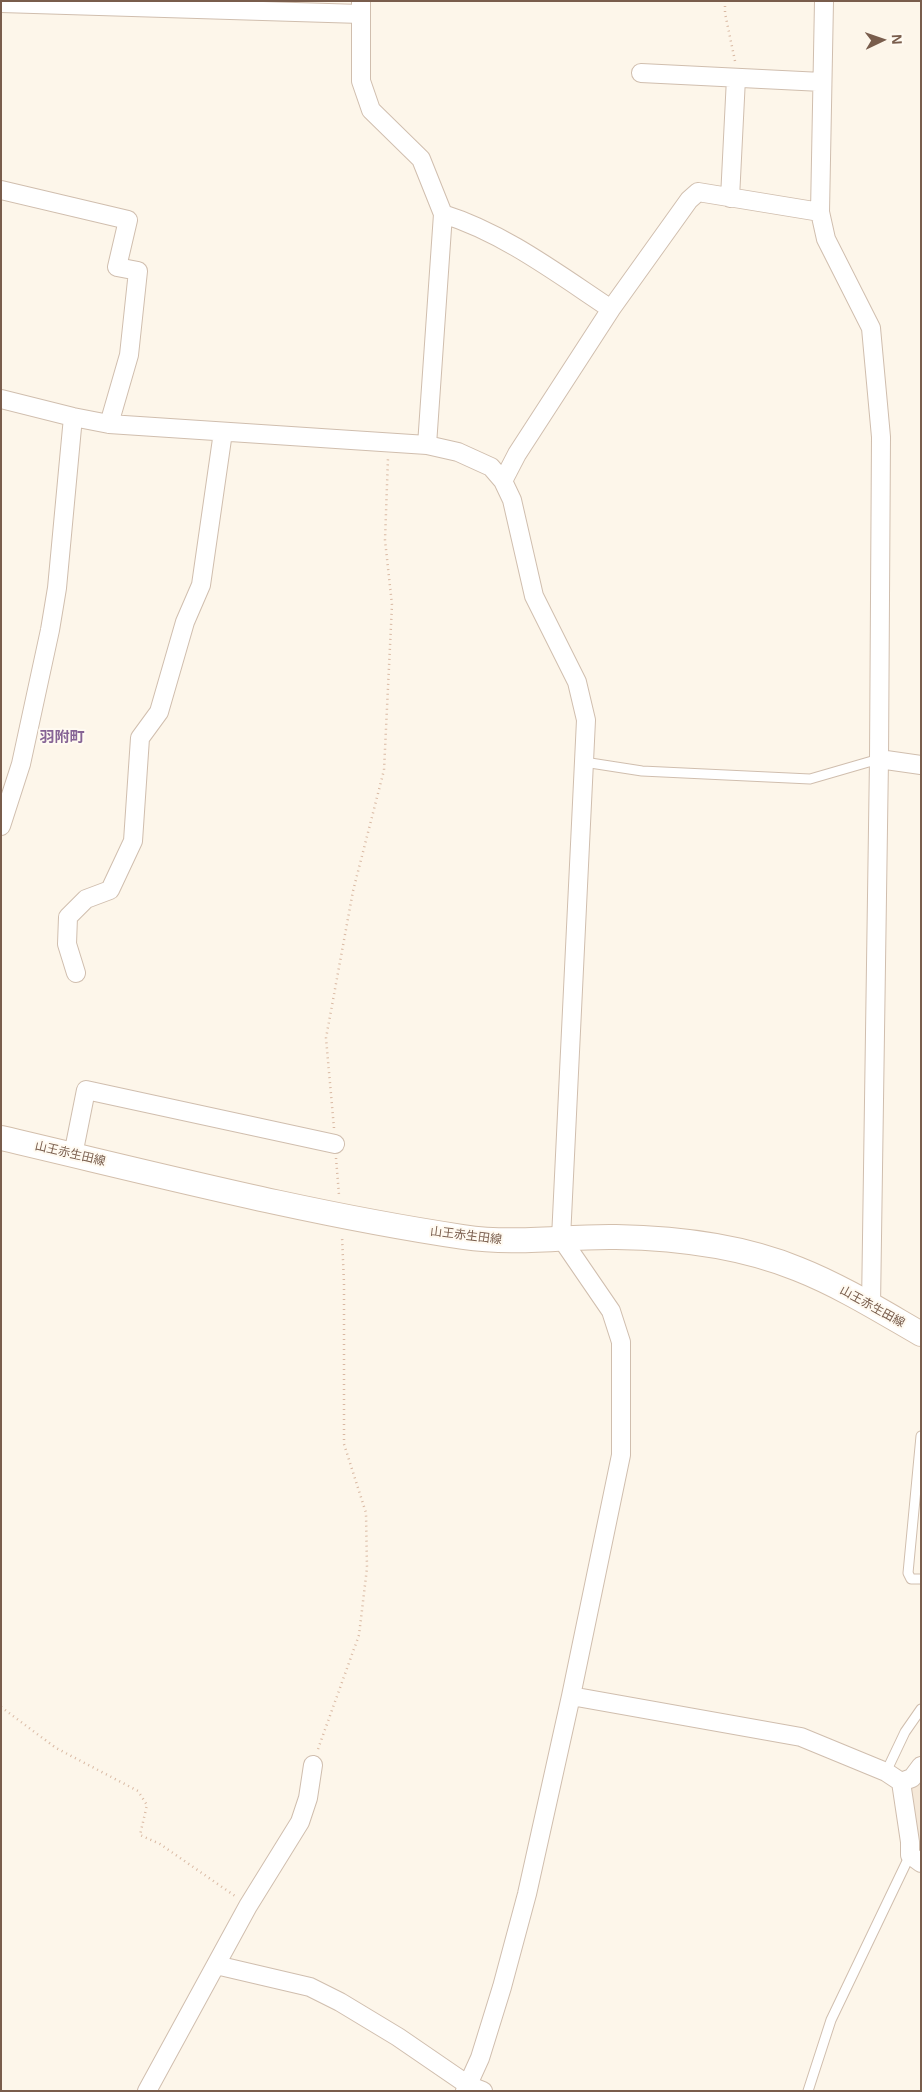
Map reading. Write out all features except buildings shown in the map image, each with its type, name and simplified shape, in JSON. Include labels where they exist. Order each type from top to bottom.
[{"type":"main road","name":"山王赤生田線","points":[[1,1138],[341,1217],[492,1241],[616,1237],[668,1240],[727,1250],[797,1269],[871,1306],[921,1334]]},
{"type":"street","points":[[824,1],[820,212],[826,238],[871,328],[881,437],[879,759],[871,1306]]},
{"type":"street","points":[[1,3],[361,8],[361,81],[371,110],[421,159],[443,214],[427,445]]},
{"type":"street","points":[[641,73],[822,82]]},
{"type":"street","points":[[730,198],[736,78]]},
{"type":"street","points":[[1,190],[128,220],[117,267],[138,271],[129,355],[109,424]]},
{"type":"street","points":[[503,482],[517,454],[611,309],[688,200],[698,192],[820,212]]},
{"type":"street","points":[[443,214],[465,220],[523,251],[611,309]]},
{"type":"street","points":[[1,399],[73,418],[109,424],[427,445],[458,452],[491,467],[503,482],[512,500],[534,596],[577,682],[586,720],[561,1238],[611,1311],[621,1342],[621,1455],[572,1696],[527,1894],[472,2089],[398,2037],[340,2002],[310,1987],[216,1965]]},
{"type":"street","points":[[1,826],[20,764],[50,630],[57,588],[73,418]]},
{"type":"street","points":[[76,973],[67,944],[68,917],[86,899],[110,890],[133,841],[140,738],[159,712],[186,622],[201,585],[224,432]]},
{"type":"street","points":[[879,759],[921,765]]},
{"type":"street","points":[[73,1155],[86,1090],[335,1144]]},
{"type":"street","points":[[572,1696],[801,1737],[893,1777],[912,1778],[921,1766]]},
{"type":"street","points":[[148,2091],[248,1906],[300,1822],[308,1798],[313,1765]]},
{"type":"street","points":[[893,1777],[915,1859]]},
{"type":"lane","points":[[584,762],[642,771],[810,779],[879,759]]},
{"type":"lane","points":[[921,1436],[908,1573],[911,1578],[921,1578]]},
{"type":"lane","points":[[893,1777],[905,1732],[921,1710]]},
{"type":"lane","points":[[808,2091],[831,2020],[915,1859]]},
{"type":"path","points":[[725,1],[725,13],[735,58],[736,78]]},
{"type":"path","points":[[313,1765],[358,1635],[367,1568],[366,1513],[344,1444],[344,1283],[341,1217],[326,1038],[353,891],[384,770],[392,605],[385,540],[388,443]]},
{"type":"path","points":[[1,1706],[56,1748],[138,1791],[147,1805],[140,1836],[160,1844],[248,1906]]},
{"type":"shaded area","points":[[921,1775],[921,1851],[918,1849],[909,1790]]},
{"type":"district","name":"羽附町","points":[[62,738]]}]
